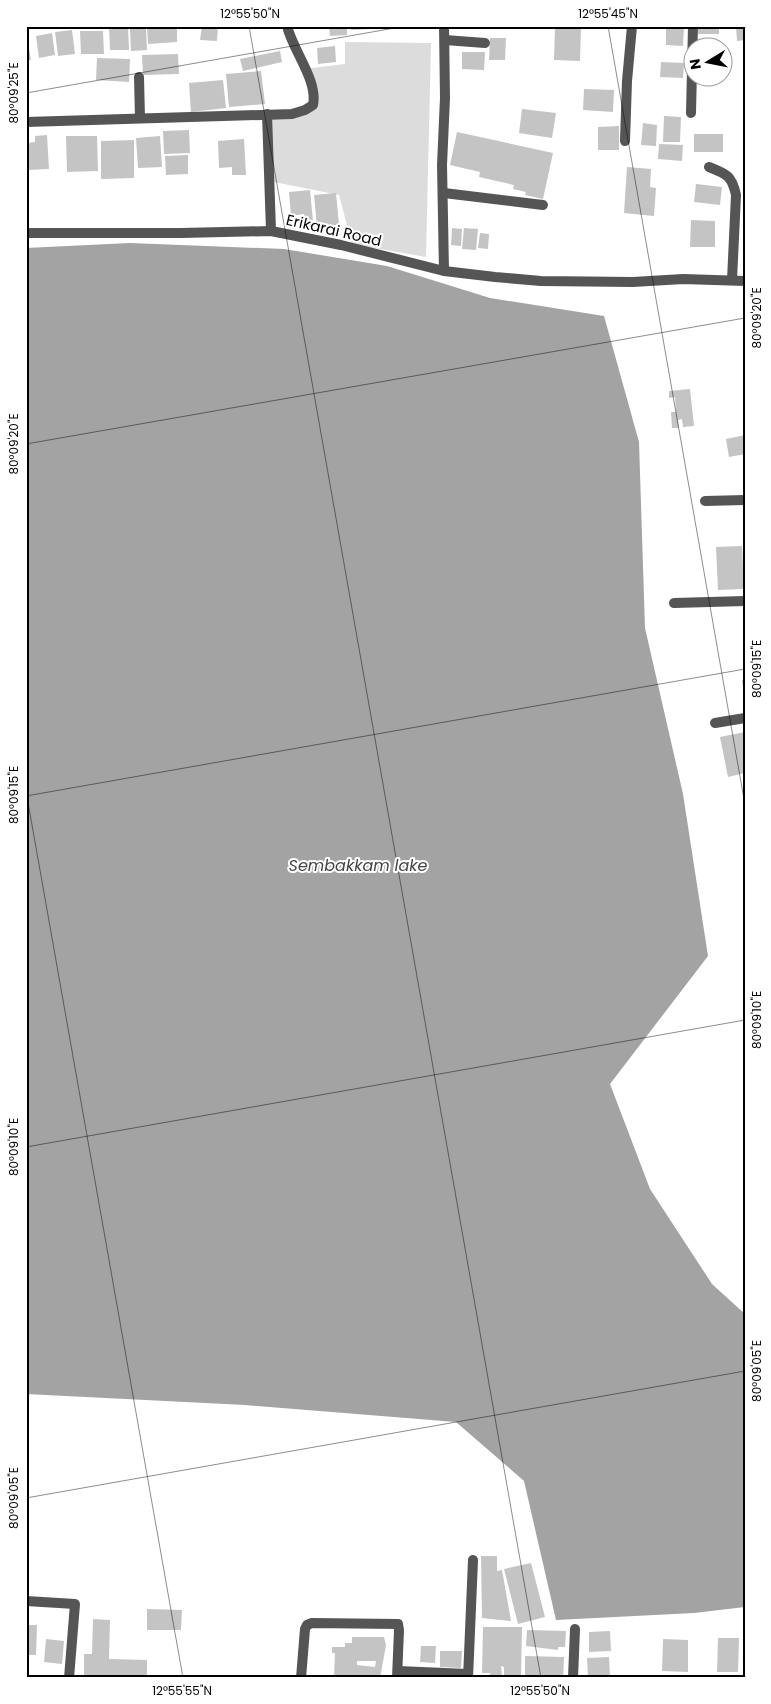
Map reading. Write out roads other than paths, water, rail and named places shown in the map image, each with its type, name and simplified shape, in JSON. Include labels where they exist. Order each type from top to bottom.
[{"type":"street","points":[[26,122],[292,114],[305,110],[312,105],[314,97],[313,87],[290,37],[287,26]]},
{"type":"street","points":[[444,26],[446,98],[442,165],[444,271]]},
{"type":"street","points":[[625,141],[627,81],[632,26]]},
{"type":"street","points":[[691,113],[693,26]]},
{"type":"street","points":[[445,40],[484,43]]},
{"type":"street","points":[[139,77],[140,118]]},
{"type":"street","points":[[267,114],[272,231]]},
{"type":"street","points":[[709,167],[726,174],[733,183],[736,195],[732,280]]},
{"type":"street","points":[[444,193],[543,204]]},
{"type":"street","name":"Erikarai Road","points":[[26,233],[181,234],[272,231],[341,245],[444,271],[541,281],[745,281]]},
{"type":"street","points":[[705,500],[745,500]]},
{"type":"street","points":[[674,603],[745,601]]},
{"type":"street","points":[[715,723],[745,718]]},
{"type":"street","points":[[301,1678],[305,1629],[307,1625],[312,1623],[398,1624],[397,1674],[468,1676],[473,1560]]},
{"type":"street","points":[[26,1600],[75,1604],[69,1678]]},
{"type":"street","points":[[573,1678],[575,1629]]},
{"type":"water","name":"Sembakkam lake","points":[[130,243],[284,249],[387,266],[490,298],[604,316],[639,442],[645,628],[683,794],[708,956],[610,1084],[650,1189],[712,1284],[745,1314],[745,1607],[694,1613],[556,1620],[524,1481],[456,1422],[245,1405],[26,1394],[26,248]]}]
